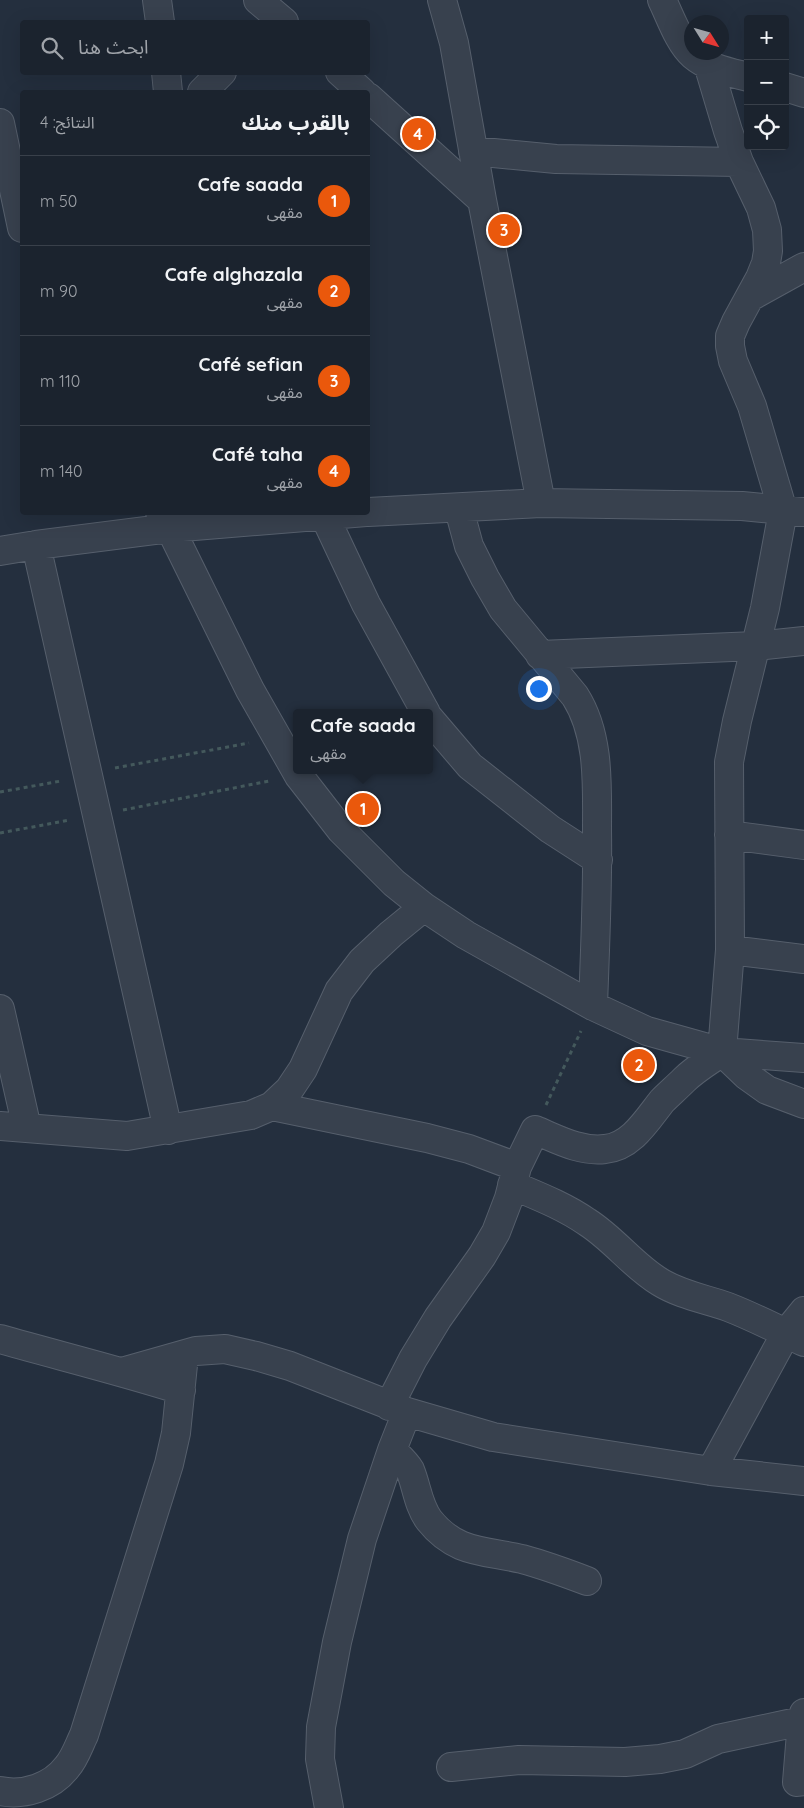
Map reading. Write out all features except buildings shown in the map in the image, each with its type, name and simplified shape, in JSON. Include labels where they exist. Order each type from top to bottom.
[{"type":"street","points":[[157,0],[160,20]]},
{"type":"street","points":[[442,0],[454,43],[472,151],[541,503]]},
{"type":"street","points":[[662,0],[688,50],[693,55],[708,64],[744,76]]},
{"type":"street","points":[[329,1808],[320,1759],[321,1727],[337,1642],[362,1539],[392,1450],[398,1409],[414,1359],[438,1318],[482,1256],[503,1214],[515,1176],[535,1130],[582,1148],[603,1150],[616,1147],[635,1134],[664,1099],[686,1078],[722,1052],[730,950],[729,762],[737,720],[765,608],[794,512],[733,361],[730,346],[730,336],[766,263],[768,240],[761,208],[740,162],[708,64]]},
{"type":"street","points":[[166,75],[168,90]]},
{"type":"street","points":[[204,90],[219,75]]},
{"type":"street","points":[[343,75],[360,90]]},
{"type":"street","points":[[789,88],[804,93]]},
{"type":"street","points":[[370,99],[482,200]]},
{"type":"street","points":[[0,123],[20,218]]},
{"type":"street","points":[[472,151],[556,159],[740,162]]},
{"type":"street","points":[[750,297],[804,267]]},
{"type":"street","points":[[370,512],[541,503],[742,506],[794,512]]},
{"type":"street","points":[[459,508],[468,546],[484,578],[503,609],[579,702],[592,741],[597,780],[598,860],[593,1006]]},
{"type":"street","points":[[0,552],[165,520],[324,517],[339,515]]},
{"type":"street","points":[[324,517],[366,604],[424,709]]},
{"type":"street","points":[[165,520],[250,690],[293,766]]},
{"type":"street","points":[[36,545],[168,1130]]},
{"type":"street","points":[[540,654],[756,646],[804,641]]},
{"type":"street","points":[[433,723],[470,766],[550,829],[598,860]]},
{"type":"street","points":[[299,776],[341,830],[369,859],[424,907],[466,935],[593,1006],[648,1031],[722,1052],[804,1058]]},
{"type":"street","points":[[729,835],[804,845]]},
{"type":"street","points":[[0,1009],[13,1127],[126,1136],[251,1115],[272,1106],[289,1090],[303,1069],[339,991],[362,961],[424,907]]},
{"type":"street","points":[[730,950],[804,959]]},
{"type":"street","points":[[722,1052],[746,1075],[767,1090],[804,1104]]},
{"type":"street","points":[[272,1106],[427,1138],[469,1149],[588,1222],[618,1246],[647,1274],[661,1283],[677,1291],[728,1307],[795,1338]]},
{"type":"street","points":[[711,1471],[795,1338],[804,1311]]},
{"type":"street","points":[[0,1339],[181,1390]]},
{"type":"street","points":[[122,1372],[196,1351],[225,1349],[256,1356],[299,1370],[398,1409],[493,1437],[711,1471],[804,1481]]},
{"type":"street","points":[[0,1791],[34,1791],[52,1780],[67,1767],[84,1735],[169,1464],[176,1434],[184,1355]]},
{"type":"street","points":[[392,1450],[409,1469],[422,1509],[444,1535],[458,1545],[520,1559],[587,1581]]},
{"type":"street","points":[[451,1767],[520,1760],[625,1762],[660,1759],[686,1754],[718,1739],[803,1717],[797,1782],[804,1781]]},
{"type":"path","points":[[0,792],[68,780],[88,773],[277,738]]},
{"type":"path","points":[[0,833],[299,776]]},
{"type":"path","points":[[535,1130],[593,1006]]},
{"type":"place","name":"Café taha","points":[[418,134]]},
{"type":"place","name":"Café sefian","points":[[504,230]]},
{"type":"place","name":"Cafe saada","points":[[363,809]]},
{"type":"place","name":"Cafe alghazala","points":[[639,1065]]}]
